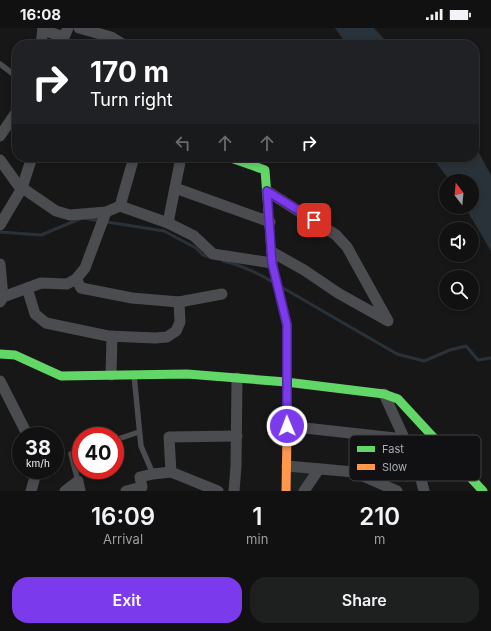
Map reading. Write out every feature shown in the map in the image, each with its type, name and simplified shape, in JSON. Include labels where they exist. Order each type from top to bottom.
[{"type":"street","points":[[42,40],[43,29],[64,37],[68,28]]},
{"type":"street","points":[[80,28],[111,37],[116,40]]},
{"type":"street","points":[[0,136],[12,118]]},
{"type":"street","points":[[0,160],[18,185],[56,211],[70,215],[106,212],[120,206],[168,223],[194,236],[213,254],[272,263]]},
{"type":"street","points":[[0,225],[22,188],[30,162]]},
{"type":"street","points":[[120,206],[133,162]]},
{"type":"street","points":[[168,223],[180,162]]},
{"type":"street","points":[[242,162],[265,170],[272,263],[287,325],[286,491]]},
{"type":"street","points":[[175,188],[270,222]]},
{"type":"street","points":[[267,191],[336,235],[347,247],[388,321],[338,293],[304,270],[272,252]]},
{"type":"street","points":[[0,264],[1,299],[41,283],[66,284],[76,279],[85,268],[106,212]]},
{"type":"street","points":[[76,279],[81,288],[132,298],[179,302],[222,294]]},
{"type":"street","points":[[27,288],[35,314],[46,323],[112,336],[155,338],[167,337],[176,331],[180,322],[179,302]]},
{"type":"street","points":[[111,375],[112,336]]},
{"type":"street","points":[[0,354],[15,355],[62,376],[188,374],[286,382],[384,394],[398,399],[431,435]]},
{"type":"street","points":[[234,491],[237,436],[237,378]]},
{"type":"street","points":[[0,381],[23,427]]},
{"type":"street","points":[[384,394],[402,435]]},
{"type":"street","points":[[287,426],[368,435]]},
{"type":"street","points":[[171,472],[169,437],[237,436]]},
{"type":"street","points":[[287,466],[349,472]]},
{"type":"street","points":[[304,491],[319,469]]},
{"type":"street","points":[[126,491],[142,487],[140,477],[171,472],[218,491]]},
{"type":"street","points":[[31,491],[34,479]]},
{"type":"street","points":[[374,481],[397,491]]},
{"type":"street","points":[[422,481],[424,491]]},
{"type":"street","points":[[474,481],[483,491]]},
{"type":"street","points":[[65,491],[79,486]]},
{"type":"lane","points":[[0,64],[12,73]]},
{"type":"lane","points":[[134,375],[141,446],[153,474]]},
{"type":"lane","points":[[124,437],[139,432]]},
{"type":"shaded area","points":[[335,28],[374,28],[385,40],[343,40]]},
{"type":"shaded area","points":[[479,153],[491,175],[491,251],[479,231],[479,222],[474,222],[469,214],[479,214],[479,174],[445,174],[436,162],[479,162]]},
{"type":"shaded area","points":[[287,466],[319,469],[304,491],[286,491]]},
{"type":"waterway","points":[[0,232],[41,235],[82,218],[164,231],[196,248],[203,255],[210,257]]},
{"type":"waterway","points":[[223,261],[248,269],[271,281]]},
{"type":"waterway","points":[[283,288],[397,354],[424,361],[450,350],[466,346],[478,360],[491,358]]},
{"type":"traffic: fast","points":[[242,162],[265,170],[272,263],[287,325],[287,433]]},
{"type":"traffic: fast","points":[[0,354],[15,355],[61,376],[187,374],[286,382],[384,394],[398,399],[431,435]]},
{"type":"traffic: fast","points":[[474,481],[483,491]]},
{"type":"traffic: slow","points":[[286,491],[287,433]]},
{"type":"route","points":[[287,426],[287,325],[283,303],[272,263],[267,191],[314,220]]}]
